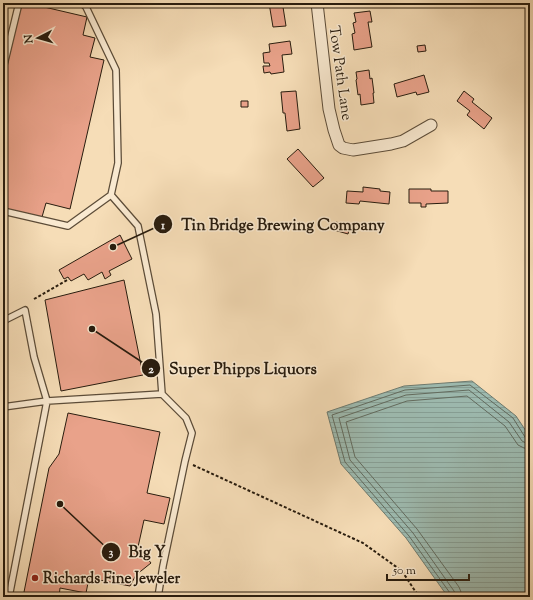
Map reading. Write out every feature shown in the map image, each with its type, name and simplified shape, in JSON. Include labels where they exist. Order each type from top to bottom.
[{"type":"street","name":"Tow Path Lane","points":[[317,3],[329,109],[334,130],[340,145],[343,148],[353,150],[391,144],[403,141],[431,125]]},
{"type":"lane","points":[[3,69],[19,3]]},
{"type":"lane","points":[[3,211],[68,226],[111,196],[118,164],[116,70],[86,7],[82,3]]},
{"type":"lane","points":[[111,196],[138,226],[156,314],[162,394],[186,418],[192,433],[163,566],[158,597]]},
{"type":"lane","points":[[3,321],[25,310],[34,357],[47,401],[9,597]]},
{"type":"lane","points":[[3,407],[47,401],[162,394]]},
{"type":"path","points":[[34,299],[69,279]]},
{"type":"path","points":[[185,461],[363,543],[402,571],[419,597]]},
{"type":"water","points":[[472,381],[516,416],[530,437],[530,597],[448,597],[406,538],[341,464],[327,412],[404,386]]},
{"type":"building","points":[[21,3],[27,3],[87,17],[83,35],[95,38],[90,57],[104,60],[70,209],[46,203],[42,217],[3,208],[3,84]]},
{"type":"building","points":[[269,3],[281,3],[286,26],[273,27]]},
{"type":"building","points":[[370,11],[372,22],[368,22],[372,47],[354,50],[352,34],[355,33],[353,23],[356,22],[354,13]]},
{"type":"building","points":[[290,41],[292,54],[282,55],[284,72],[271,74],[270,72],[264,73],[263,66],[270,66],[269,63],[264,63],[263,53],[270,52],[269,44]]},
{"type":"building","points":[[425,45],[426,51],[418,52],[417,46]]},
{"type":"building","points":[[369,70],[370,79],[372,78],[374,103],[361,105],[360,94],[358,95],[356,72]]},
{"type":"building","points":[[424,75],[429,92],[417,95],[416,92],[397,97],[394,84]]},
{"type":"building","points":[[296,91],[300,129],[287,131],[285,113],[283,113],[281,92]]},
{"type":"building","points":[[464,91],[474,99],[472,102],[492,118],[484,129],[467,115],[470,111],[457,101]]},
{"type":"building","points":[[241,101],[248,101],[248,107],[241,107]]},
{"type":"building","points":[[298,149],[324,178],[313,187],[287,159]]},
{"type":"building","points":[[363,187],[390,192],[389,204],[360,201],[359,204],[346,203],[347,191],[363,192]]},
{"type":"building","points":[[409,189],[448,191],[448,203],[426,204],[426,207],[421,207],[421,203],[409,203]]},
{"type":"building","points":[[336,222],[350,226],[348,234],[334,230]]},
{"type":"building","points":[[120,235],[132,259],[109,271],[111,275],[105,279],[102,272],[88,280],[84,274],[71,281],[68,277],[64,279],[59,270]]},
{"type":"building","points":[[124,280],[143,375],[61,391],[45,300]]},
{"type":"building","points":[[68,413],[160,432],[147,493],[170,498],[164,524],[144,520],[138,547],[151,563],[136,575],[130,586],[89,578],[86,593],[60,588],[59,597],[23,597],[49,468],[59,454]]},
{"type":"place","name":"Tin Bridge Brewing Company","points":[[113,247]]},
{"type":"place","name":"Super Phipps Liquors","points":[[92,329]]},
{"type":"place","name":"Big Y","points":[[60,504]]},
{"type":"place","name":"Richards Fine Jeweler","points":[[35,578]]}]
